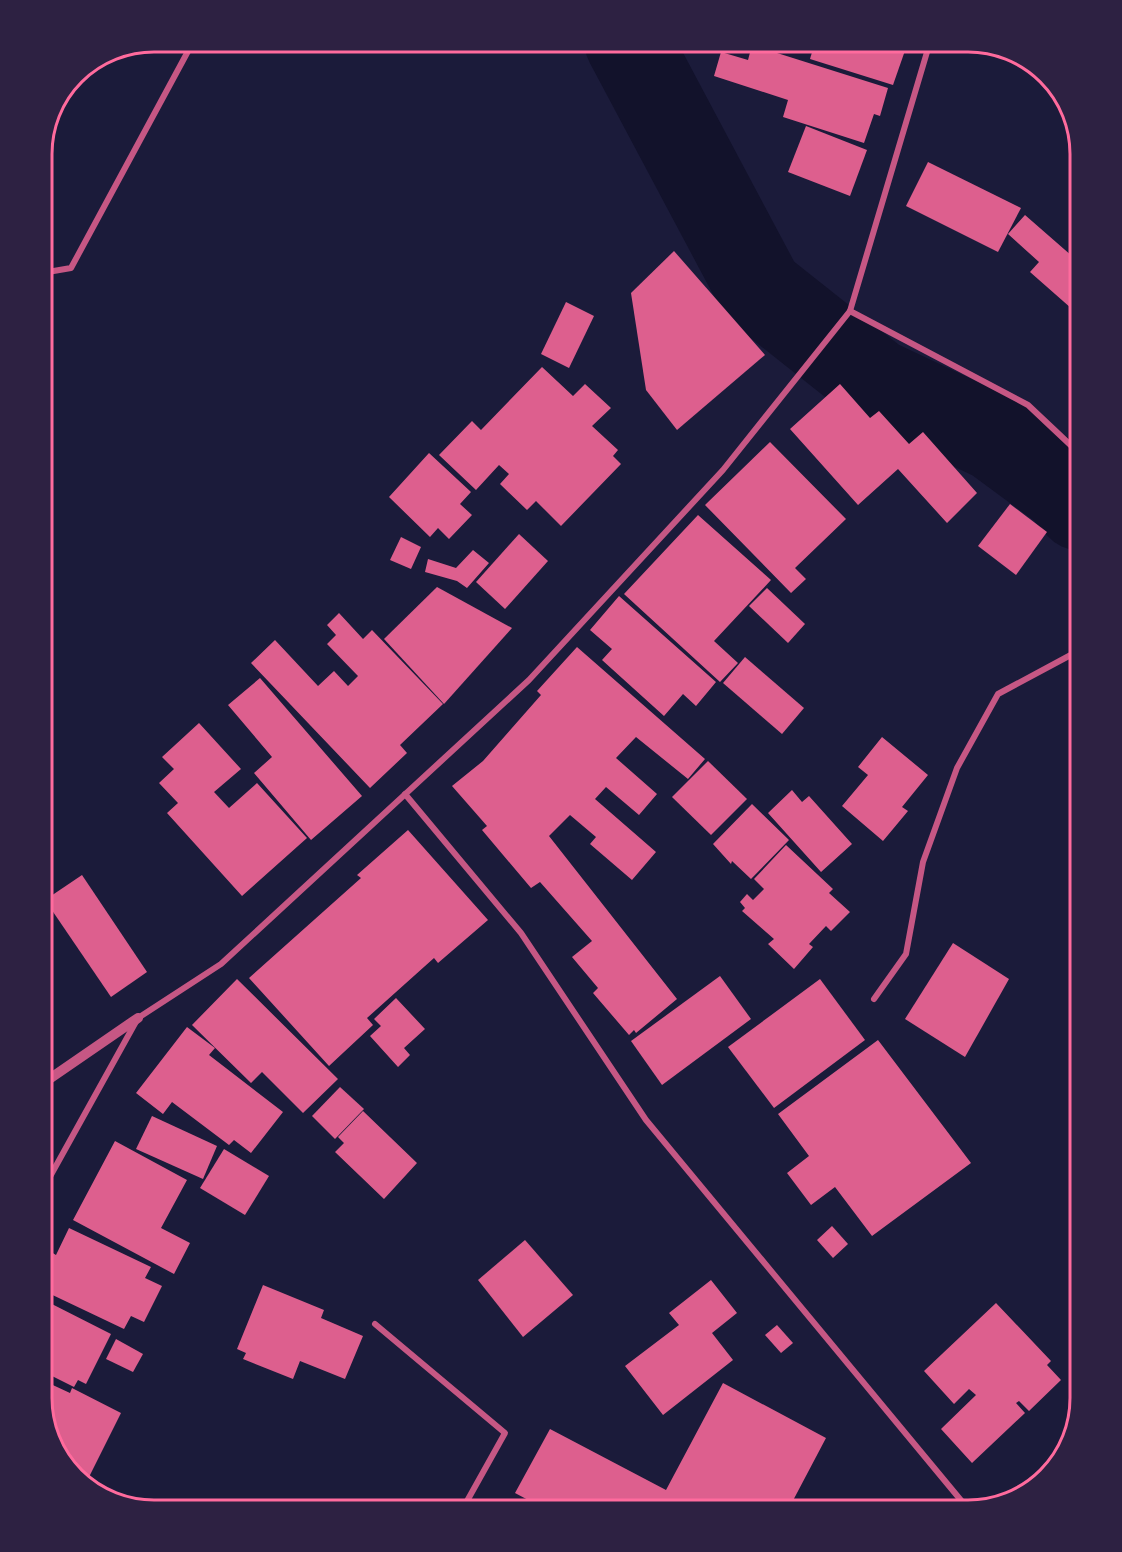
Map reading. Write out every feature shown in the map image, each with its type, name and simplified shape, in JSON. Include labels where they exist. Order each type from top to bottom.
[{"type":"street","points":[[53,271],[71,268],[188,52]]},
{"type":"street","points":[[52,1077],[221,964],[529,680],[715,479],[850,312],[927,53]]},
{"type":"street","points":[[850,312],[1028,405],[1070,444]]},
{"type":"street","points":[[874,999],[906,954],[923,862],[957,768],[998,694],[1070,655]]},
{"type":"street","points":[[405,794],[522,933],[645,1120],[961,1500]]},
{"type":"street","points":[[52,1173],[138,1018]]},
{"type":"street","points":[[375,1324],[505,1433],[468,1499]]},
{"type":"building","points":[[721,53],[748,60],[750,53],[777,53],[888,88],[880,116],[874,114],[864,143],[783,117],[788,100],[714,76]]},
{"type":"building","points":[[812,53],[904,53],[893,85],[810,59]]},
{"type":"building","points":[[806,126],[867,150],[850,196],[788,172]]},
{"type":"building","points":[[928,162],[1021,208],[998,252],[906,206]]},
{"type":"building","points":[[1025,215],[1070,254],[1070,307],[1030,272],[1039,262],[1008,234]]},
{"type":"building","points":[[674,251],[765,355],[677,430],[646,390],[631,293]]},
{"type":"building","points":[[566,302],[594,316],[569,368],[541,354]]},
{"type":"building","points":[[542,367],[573,396],[585,384],[611,408],[592,426],[618,450],[613,456],[621,464],[561,526],[536,501],[527,510],[500,484],[509,474],[499,465],[476,490],[439,455],[472,421],[481,430]]},
{"type":"building","points":[[840,384],[870,418],[879,411],[909,444],[923,432],[977,493],[947,523],[898,469],[858,505],[790,429]]},
{"type":"building","points":[[770,442],[846,519],[795,568],[806,579],[791,593],[705,505]]},
{"type":"building","points":[[429,453],[471,492],[460,504],[472,515],[449,539],[438,528],[430,537],[389,497]]},
{"type":"building","points":[[1010,504],[1047,532],[1016,575],[978,546]]},
{"type":"building","points":[[698,515],[771,580],[714,641],[738,663],[720,682],[624,594]]},
{"type":"building","points":[[519,534],[548,561],[505,609],[476,582]]},
{"type":"building","points":[[401,537],[421,547],[411,569],[390,560]]},
{"type":"building","points":[[473,550],[489,563],[467,588],[457,581],[425,572],[428,559],[456,568]]},
{"type":"building","points":[[437,587],[512,628],[444,704],[384,639]]},
{"type":"building","points":[[767,588],[805,624],[788,643],[749,606]]},
{"type":"building","points":[[619,596],[716,682],[696,706],[683,694],[664,716],[602,660],[612,649],[590,630]]},
{"type":"building","points":[[339,613],[363,639],[372,630],[443,704],[400,745],[407,753],[370,788],[251,663],[275,640],[318,686],[334,671],[348,686],[358,676],[327,644],[336,635],[327,625]]},
{"type":"building","points":[[577,647],[705,759],[688,779],[636,737],[616,758],[657,794],[639,815],[606,787],[595,799],[656,852],[632,880],[590,844],[596,837],[570,815],[549,836],[677,999],[636,1033],[634,1030],[629,1035],[593,993],[598,988],[572,957],[592,941],[540,882],[531,888],[482,830],[487,826],[452,786],[483,761],[541,695],[537,691]]},
{"type":"building","points":[[745,657],[804,708],[782,734],[723,683]]},
{"type":"building","points":[[260,678],[362,796],[311,840],[254,773],[272,757],[228,705]]},
{"type":"building","points":[[199,723],[241,769],[214,792],[229,808],[257,783],[307,838],[242,896],[167,813],[178,803],[159,783],[174,769],[162,757]]},
{"type":"building","points":[[882,737],[928,775],[902,807],[908,811],[883,841],[842,806],[868,775],[858,767]]},
{"type":"building","points":[[708,761],[747,799],[711,835],[672,797]]},
{"type":"building","points":[[792,790],[802,802],[809,796],[852,844],[821,872],[768,813]]},
{"type":"building","points":[[752,804],[789,840],[751,879],[732,861],[731,864],[713,844]]},
{"type":"building","points":[[408,830],[488,920],[438,963],[434,958],[367,1018],[373,1025],[329,1066],[249,978],[361,878],[357,875]]},
{"type":"building","points":[[786,845],[833,889],[829,893],[850,912],[831,931],[826,926],[809,944],[813,947],[794,969],[768,944],[774,939],[742,911],[745,908],[740,902],[747,894],[753,900],[764,889],[754,879]]},
{"type":"building","points":[[82,875],[147,972],[111,997],[52,911],[52,895]]},
{"type":"building","points":[[953,943],[1009,979],[965,1057],[905,1019]]},
{"type":"building","points":[[720,976],[751,1019],[662,1085],[631,1041]]},
{"type":"building","points":[[237,979],[338,1079],[303,1113],[262,1072],[251,1083],[192,1025]]},
{"type":"building","points":[[820,979],[865,1040],[774,1108],[728,1047]]},
{"type":"building","points":[[396,998],[425,1029],[404,1048],[410,1055],[398,1067],[370,1036],[381,1026],[374,1019]]},
{"type":"building","points":[[187,1027],[215,1048],[209,1055],[283,1112],[251,1153],[234,1140],[229,1145],[172,1102],[163,1114],[136,1093]]},
{"type":"building","points":[[878,1040],[971,1163],[872,1236],[835,1187],[811,1205],[787,1173],[809,1156],[778,1114]]},
{"type":"building","points":[[340,1087],[364,1109],[335,1139],[312,1116]]},
{"type":"building","points":[[363,1111],[417,1163],[384,1199],[335,1152],[344,1143],[338,1137]]},
{"type":"building","points":[[152,1116],[217,1146],[203,1179],[136,1149]]},
{"type":"building","points":[[115,1141],[187,1180],[161,1228],[190,1243],[174,1274],[73,1220]]},
{"type":"building","points":[[224,1149],[269,1176],[245,1215],[200,1188]]},
{"type":"building","points":[[832,1226],[848,1244],[833,1258],[817,1240]]},
{"type":"building","points":[[69,1228],[151,1267],[145,1278],[162,1286],[144,1322],[131,1316],[124,1329],[52,1295],[52,1253],[56,1255]]},
{"type":"building","points":[[525,1240],[573,1295],[523,1337],[478,1280]]},
{"type":"building","points":[[711,1280],[737,1313],[712,1333],[733,1360],[663,1415],[625,1366],[679,1325],[669,1313]]},
{"type":"building","points":[[263,1285],[324,1310],[321,1318],[363,1336],[345,1379],[300,1361],[293,1379],[243,1359],[246,1353],[237,1349]]},
{"type":"building","points":[[996,1303],[1051,1361],[1047,1365],[1061,1380],[1029,1411],[1019,1401],[1016,1403],[1025,1413],[972,1463],[941,1429],[976,1395],[969,1389],[954,1404],[924,1371]]},
{"type":"building","points":[[52,1304],[111,1334],[86,1384],[78,1380],[74,1387],[52,1376]]},
{"type":"building","points":[[777,1325],[793,1343],[781,1353],[765,1335]]},
{"type":"building","points":[[116,1339],[143,1354],[133,1372],[106,1359]]},
{"type":"building","points":[[723,1383],[826,1438],[793,1500],[527,1499],[515,1493],[550,1429],[666,1490]]},
{"type":"building","points":[[52,1385],[70,1393],[72,1388],[121,1413],[90,1476],[74,1460],[60,1437],[53,1411]]},
{"type":"waterway","points":[[634,53],[760,290],[876,382],[995,438],[1063,488],[1070,496]]}]
